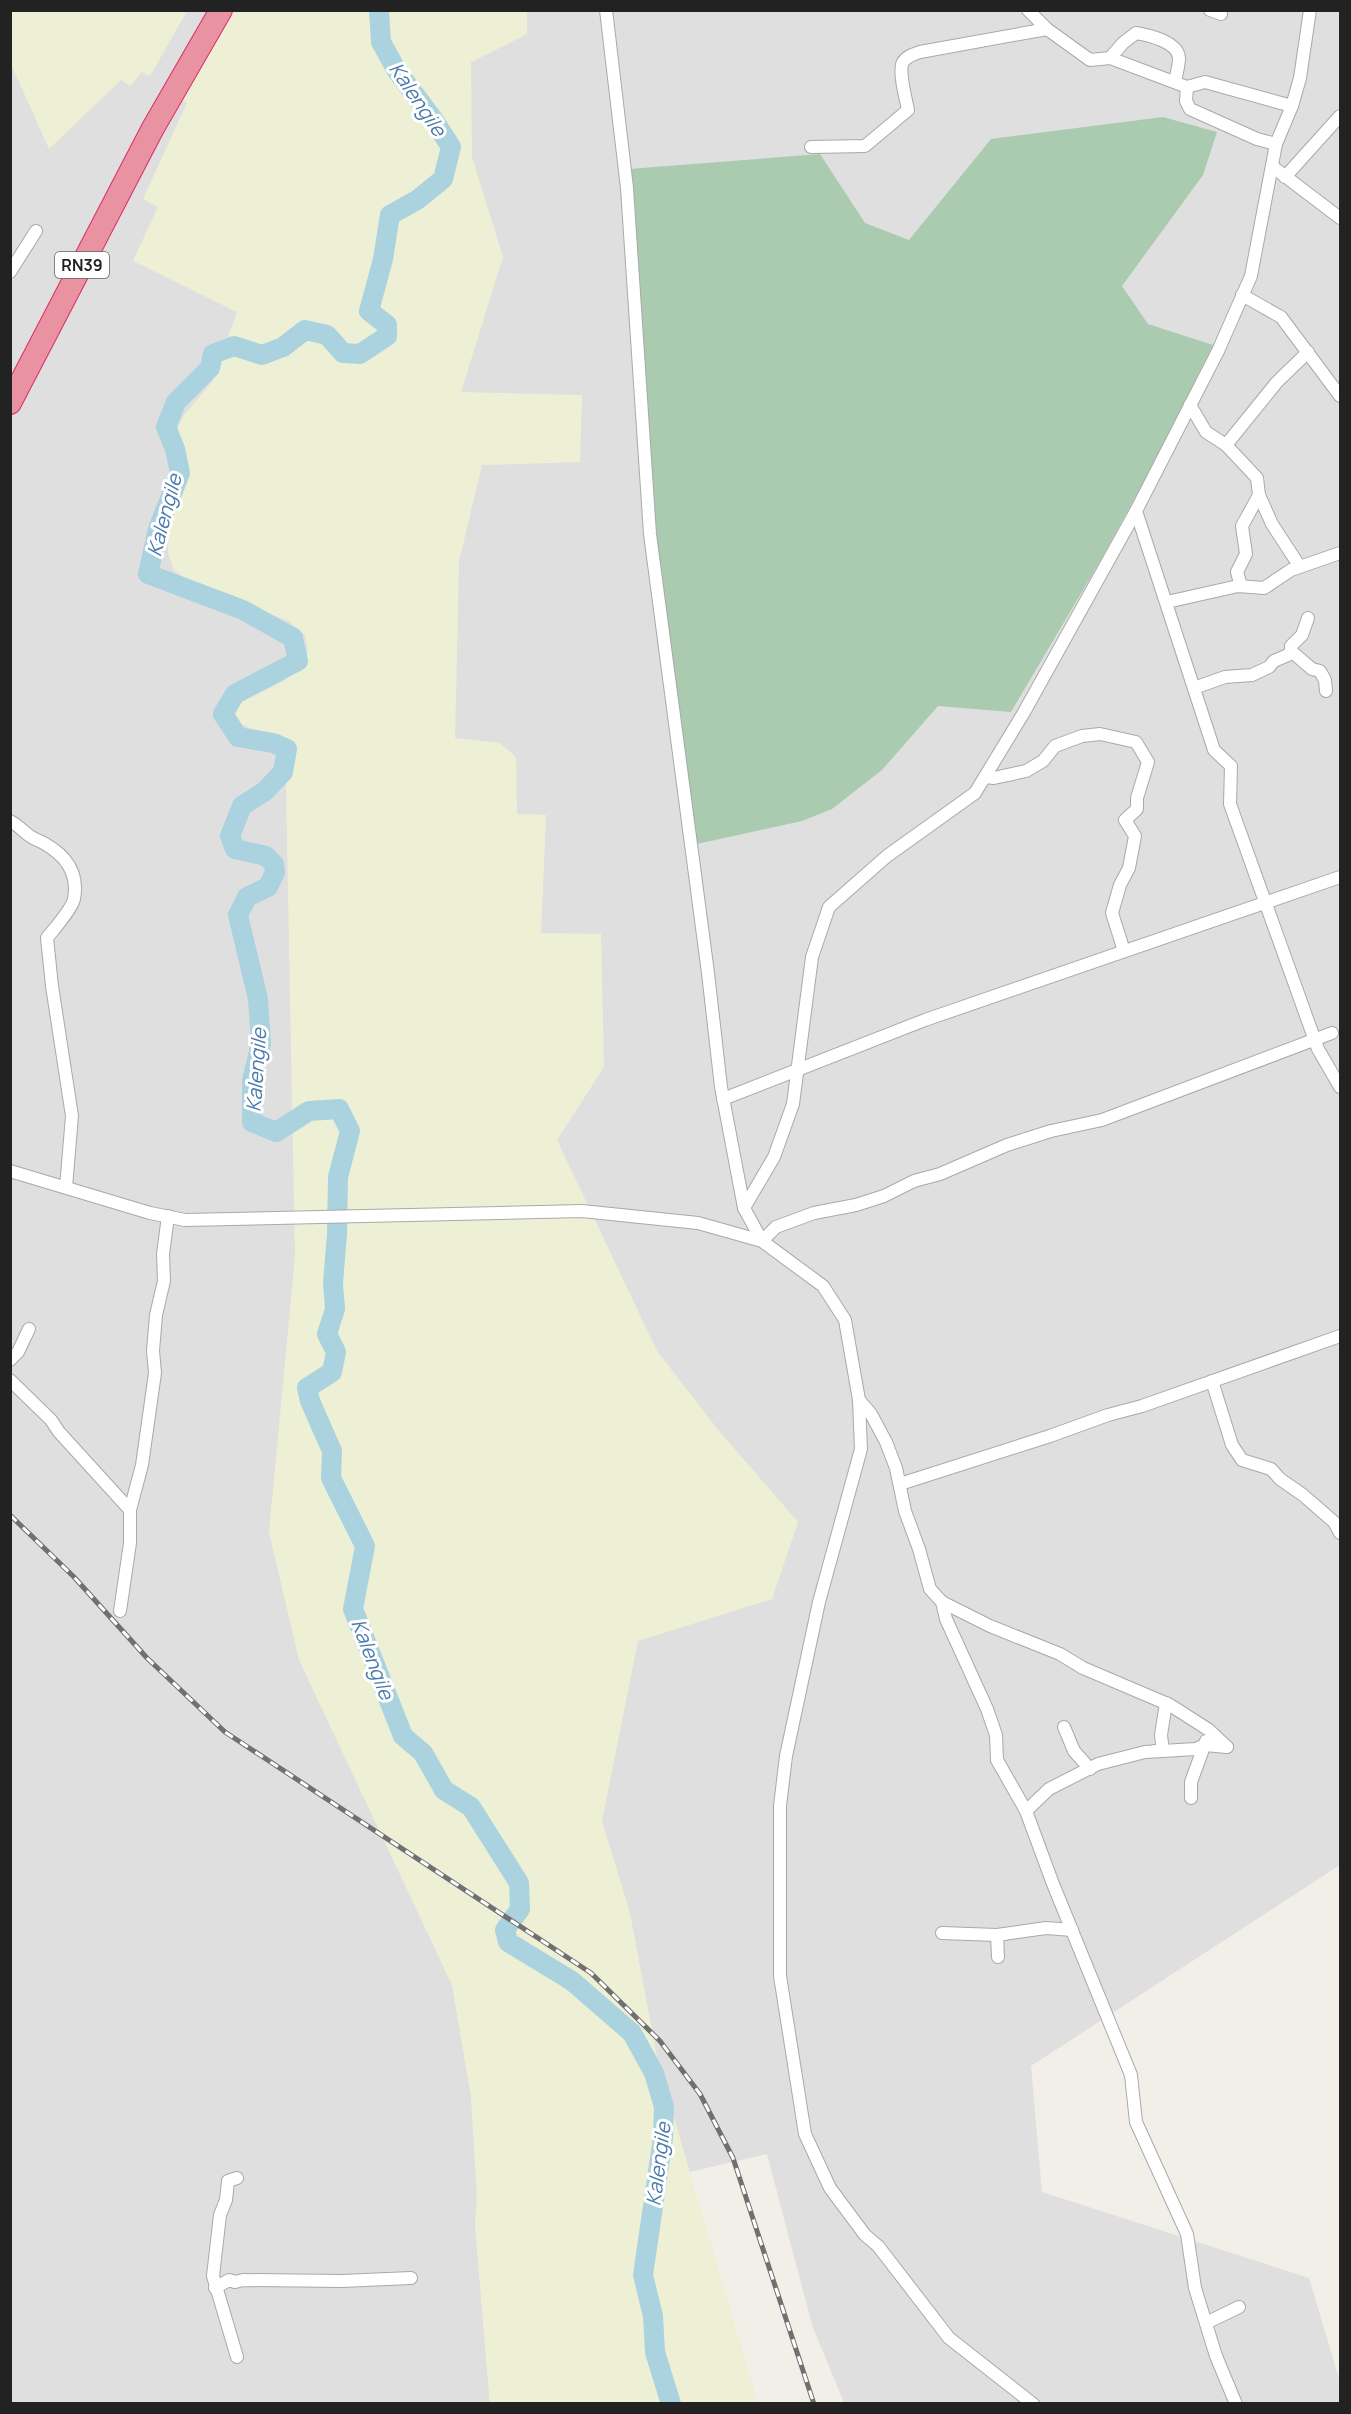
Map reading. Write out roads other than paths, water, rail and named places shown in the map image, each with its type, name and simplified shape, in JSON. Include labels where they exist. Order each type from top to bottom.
[{"type":"highway","name":"RN39","points":[[10,403],[153,128],[221,10]]},
{"type":"street","points":[[606,10],[627,188],[650,534],[723,1099],[744,1208],[762,1241]]},
{"type":"street","points":[[1028,10],[1047,29],[1090,60],[1110,58],[1187,87],[1205,82],[1292,106]]},
{"type":"street","points":[[744,1208],[774,1157],[793,1104],[812,957],[829,907],[887,856],[975,793],[1023,714],[1136,511],[1218,351],[1251,276],[1276,144],[1292,106],[1300,78],[1310,10]]},
{"type":"street","points":[[811,147],[865,146],[908,110],[901,70],[903,62],[909,56],[920,52],[1047,29]]},
{"type":"street","points":[[1110,58],[1132,34],[1139,33],[1159,40],[1173,46],[1179,56],[1175,82]]},
{"type":"street","points":[[1187,87],[1186,101],[1190,109],[1257,139],[1276,144]]},
{"type":"street","points":[[1285,177],[1341,116]]},
{"type":"street","points":[[1273,167],[1341,218]]},
{"type":"street","points":[[10,272],[36,231]]},
{"type":"street","points":[[1242,295],[1281,317],[1341,396]]},
{"type":"street","points":[[1226,446],[1277,382],[1308,352]]},
{"type":"street","points":[[1190,405],[1206,432],[1226,446],[1257,478],[1259,495],[1272,524],[1300,567]]},
{"type":"street","points":[[1241,586],[1237,572],[1246,554],[1242,526],[1259,495]]},
{"type":"street","points":[[1136,511],[1214,750],[1231,766],[1230,804],[1315,1040],[1341,1087]]},
{"type":"street","points":[[1167,602],[1241,586],[1264,588],[1282,575],[1341,553]]},
{"type":"street","points":[[1194,688],[1226,677],[1252,675],[1269,667],[1291,651],[1291,646],[1302,635],[1308,618]]},
{"type":"street","points":[[1291,651],[1312,669],[1320,671],[1325,680],[1326,691]]},
{"type":"street","points":[[985,777],[994,778],[1026,771],[1043,761],[1055,746],[1082,736],[1100,734],[1136,742],[1149,762],[1140,788],[1137,809],[1125,820],[1135,836],[1129,868],[1120,885],[1112,913],[1124,951]]},
{"type":"street","points":[[10,821],[22,826],[31,837],[41,840],[62,854],[73,873],[74,900],[47,938],[72,1116],[66,1187]]},
{"type":"street","points":[[723,1099],[924,1020],[1341,877]]},
{"type":"street","points":[[762,1241],[776,1227],[814,1213],[856,1205],[884,1196],[914,1181],[940,1174],[1007,1145],[1051,1131],[1102,1120],[1332,1033]]},
{"type":"street","points":[[10,1171],[150,1213],[185,1220],[582,1211],[698,1223],[762,1241],[823,1286],[845,1320],[860,1400],[861,1449],[819,1602],[786,1756],[780,1806],[780,1976],[801,2111],[806,2134],[830,2188],[866,2235],[878,2246],[949,2338],[1033,2403]]},
{"type":"street","points":[[120,1611],[129,1543],[130,1510],[142,1465],[155,1373],[153,1351],[156,1315],[164,1281],[163,1254],[168,1216]]},
{"type":"street","points":[[10,1360],[18,1352],[29,1329]]},
{"type":"street","points":[[900,1485],[1341,1336]]},
{"type":"street","points":[[10,1380],[51,1420],[59,1432],[130,1510]]},
{"type":"street","points":[[1212,1381],[1232,1444],[1242,1460],[1271,1469],[1280,1479],[1303,1495],[1334,1522],[1341,1533]]},
{"type":"street","points":[[860,1400],[871,1414],[897,1468],[905,1511],[920,1549],[930,1589],[942,1602],[990,1626],[1060,1654],[1083,1668],[1166,1703],[1209,1730],[1227,1747],[1205,1745],[1196,1749],[1145,1752]]},
{"type":"street","points":[[942,1602],[946,1619],[987,1709],[996,1735],[997,1760],[1026,1811],[1131,2075],[1136,2122],[1187,2234],[1195,2288],[1216,2356],[1236,2403]]},
{"type":"street","points":[[1026,1811],[1049,1789],[1098,1764],[1145,1752],[1163,1750],[1161,1735],[1166,1703]]},
{"type":"street","points":[[1064,1727],[1074,1751],[1090,1769]]},
{"type":"street","points":[[1191,1798],[1191,1782],[1209,1730]]},
{"type":"street","points":[[942,1933],[997,1935],[1046,1928],[1072,1930]]},
{"type":"street","points":[[997,1935],[998,1956]]},
{"type":"street","points":[[237,2178],[228,2181],[226,2200],[220,2215],[213,2276],[237,2357]]},
{"type":"street","points":[[215,2288],[229,2280],[235,2282],[243,2280],[342,2281],[411,2278]]},
{"type":"street","points":[[1206,2323],[1239,2307]]},
{"type":"waterway","name":"Kalengile","points":[[379,10],[381,42],[397,71],[451,147],[443,179],[417,200],[390,215],[383,259],[369,311],[387,325],[387,336],[360,354],[343,353],[327,335],[305,330],[283,347],[262,355],[234,346],[213,354],[210,368],[176,402],[166,427],[175,449],[180,473],[158,529],[148,574],[243,610],[293,638],[298,661],[235,694],[223,714],[238,737],[273,743],[287,749],[283,772],[265,791],[242,806],[230,836],[235,849],[266,856],[274,864],[275,872],[268,887],[247,897],[238,915],[258,999],[261,1044],[252,1080],[252,1122],[276,1132],[309,1111],[339,1109],[350,1131],[338,1177],[333,1283],[335,1309],[327,1334],[336,1352],[332,1372],[307,1388],[310,1401],[332,1451],[331,1478],[365,1546],[353,1609],[403,1736],[423,1753],[444,1790],[471,1807],[519,1883],[520,1909],[505,1930],[508,1942],[572,1981],[632,2033],[654,2073],[664,2107],[663,2138],[643,2275],[653,2316],[655,2352],[671,2404]]},
{"type":"railway","points":[[10,1515],[74,1577],[147,1658],[225,1732],[591,1973],[660,2041],[700,2094],[733,2158],[814,2404]]}]
